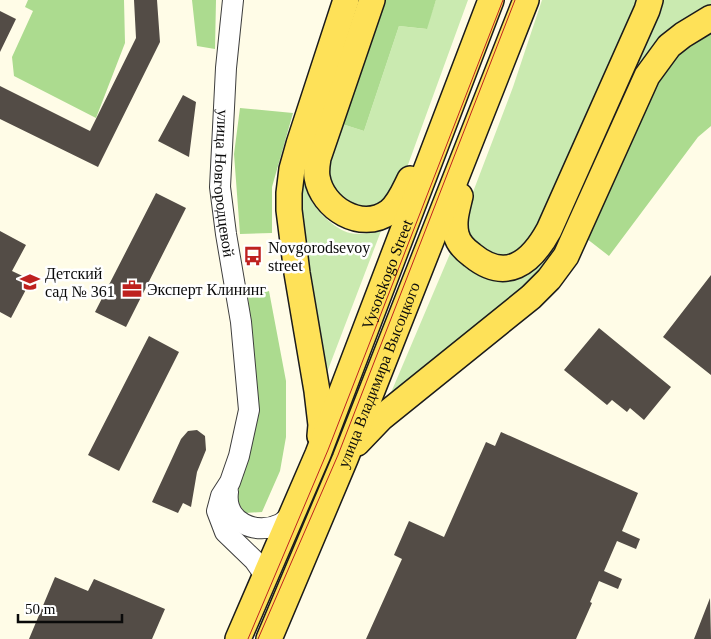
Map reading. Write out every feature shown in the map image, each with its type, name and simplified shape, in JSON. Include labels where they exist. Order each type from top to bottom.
[{"type":"main road","points":[[318,454],[321,425],[318,391],[297,272],[289,210],[289,193],[292,169],[299,144],[346,0]]},
{"type":"main road","points":[[372,0],[318,158],[316,176],[318,184],[330,204],[344,214],[361,219],[372,219],[389,212],[401,196],[433,131],[453,98],[491,0]]},
{"type":"main road","name":"улица Владимира Высоцкого","points":[[269,639],[345,459],[526,0]]},
{"type":"main road","points":[[470,145],[468,164],[455,218],[456,236],[459,242],[469,254],[487,264],[503,268],[528,260],[536,252],[549,230],[650,0]]},
{"type":"main road","points":[[345,459],[370,428],[381,418],[531,297],[549,279],[566,256],[647,76],[669,46],[711,18]]},
{"type":"main road","name":"Vysotskogo Street","points":[[318,454],[453,98]]},
{"type":"main road","name":"улица Владимира Высоцкого","points":[[238,639],[318,454]]},
{"type":"street","name":"улица Новгородцевой","points":[[233,0],[226,68],[220,186],[241,322],[249,410],[239,456],[230,482],[227,503],[234,517],[246,525],[256,528],[268,528],[281,524],[295,508]]},
{"type":"street","name":"улица Новгородцевой","points":[[230,482],[221,496],[217,511],[225,532],[254,560],[266,576]]},
{"type":"green space","points":[[28,0],[124,0],[125,43],[96,118],[14,76],[12,57],[33,11],[25,7]]},
{"type":"green space","points":[[192,0],[216,0],[215,49],[197,46]]},
{"type":"green space","points":[[353,0],[365,0],[309,166],[307,191],[320,212],[338,228],[358,234],[381,231],[326,375],[308,284],[297,190]]},
{"type":"green space","points":[[384,0],[436,0],[427,29],[399,26],[364,131],[339,123]]},
{"type":"green space","points":[[436,0],[468,0],[405,173],[396,191],[376,208],[355,209],[332,194],[327,172],[339,123],[364,131],[399,26],[426,29]]},
{"type":"green space","points":[[542,0],[639,0],[538,232],[521,252],[491,259],[468,236],[465,213],[513,87]]},
{"type":"green space","points":[[661,0],[711,0],[711,8],[694,15],[668,31],[641,66],[556,259],[527,290],[390,395],[452,249],[505,277],[527,274],[546,260]]},
{"type":"green space","points":[[711,25],[711,126],[698,137],[609,256],[582,235],[661,68]]},
{"type":"green space","points":[[240,108],[293,113],[272,187],[272,233],[240,234],[234,154]]},
{"type":"green space","points":[[269,291],[286,381],[286,437],[280,471],[262,512],[245,513],[236,499],[258,414],[248,296]]},
{"type":"building","points":[[134,0],[157,0],[160,42],[98,167],[0,119],[0,86],[90,131],[136,38]]},
{"type":"building","points":[[0,11],[16,19],[0,52]]},
{"type":"building","points":[[183,95],[196,102],[189,157],[158,141]]},
{"type":"building","points":[[156,193],[186,208],[126,327],[95,312]]},
{"type":"building","points":[[0,231],[26,245],[12,271],[31,280],[11,318],[0,312]]},
{"type":"building","points":[[711,275],[711,375],[663,337]]},
{"type":"building","points":[[599,328],[671,387],[644,420],[630,408],[627,412],[612,400],[607,405],[564,370]]},
{"type":"building","points":[[149,336],[179,352],[119,471],[88,455]]},
{"type":"building","points":[[197,430],[205,436],[206,450],[197,472],[191,507],[183,503],[178,513],[152,502],[181,439],[188,431]]},
{"type":"building","points":[[501,432],[638,493],[622,531],[640,539],[636,549],[617,541],[604,571],[622,579],[618,589],[599,581],[590,602],[592,603],[576,639],[366,639],[402,559],[394,555],[409,521],[444,537],[486,442],[495,446]]},
{"type":"building","points":[[55,577],[88,591],[94,579],[165,609],[152,639],[29,639]]},
{"type":"building","points":[[710,598],[711,639],[694,639]]},
{"type":"tram line","points":[[248,639],[328,450],[503,0]]},
{"type":"tram line","points":[[258,639],[338,455],[515,0]]},
{"type":"place","name":"Novgorodsevoy street","points":[[253,256]]},
{"type":"place","name":"Детский сад № 361","points":[[30,282]]},
{"type":"place","name":"Эксперт Клининг","points":[[132,289]]}]
